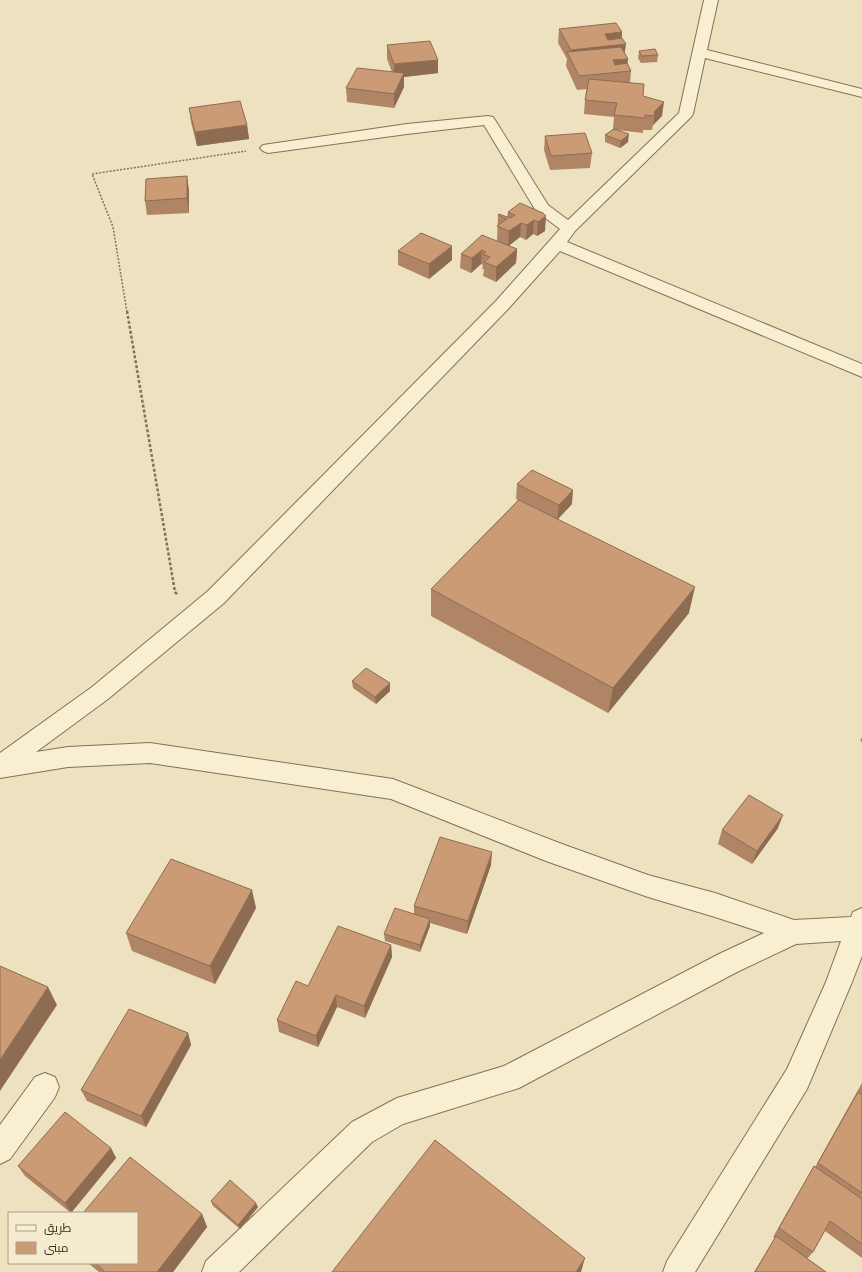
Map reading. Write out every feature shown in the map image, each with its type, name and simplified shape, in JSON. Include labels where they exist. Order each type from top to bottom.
[{"type":"street","points":[[0,767],[100,693],[216,596],[491,316],[557,244],[569,228],[686,114],[711,0]]},
{"type":"street","points":[[699,52],[862,93]]},
{"type":"street","points":[[268,148],[407,129],[488,120],[542,208],[569,228]]},
{"type":"street","points":[[557,244],[862,371]]},
{"type":"street","points":[[0,767],[68,757],[150,753],[393,789],[569,858],[648,886],[715,905],[794,932]]},
{"type":"street","points":[[217,1272],[362,1132],[397,1112],[509,1078],[728,963],[794,932],[860,924],[839,982],[797,1079],[678,1272]]},
{"type":"street","points":[[0,1149],[45,1087]]},
{"type":"path","points":[[193,615],[175,592],[141,402],[113,227],[92,174],[268,148]]},
{"type":"building","points":[[616,23],[622,32],[605,34],[608,40],[622,38],[626,44],[571,50],[559,29]]},
{"type":"building","points":[[430,41],[438,60],[394,64],[387,45]]},
{"type":"building","points":[[621,47],[628,59],[613,60],[615,65],[627,63],[631,71],[579,76],[567,52]]},
{"type":"building","points":[[655,49],[658,55],[642,56],[639,51]]},
{"type":"building","points":[[357,68],[404,73],[394,94],[346,88]]},
{"type":"building","points":[[589,79],[644,84],[643,96],[664,102],[655,111],[654,116],[645,115],[645,118],[614,115],[617,103],[585,100]]},
{"type":"building","points":[[240,101],[247,125],[195,132],[189,108]]},
{"type":"building","points":[[614,129],[629,134],[621,141],[605,135]]},
{"type":"building","points":[[585,133],[592,153],[551,156],[545,136]]},
{"type":"building","points":[[187,176],[187,198],[145,201],[146,179]]},
{"type":"building","points":[[520,203],[543,213],[546,216],[538,222],[534,220],[527,225],[521,223],[509,231],[497,226],[507,219],[498,215],[499,214],[510,218],[515,215],[508,212]]},
{"type":"building","points":[[421,233],[452,246],[429,264],[398,251]]},
{"type":"building","points":[[482,235],[517,249],[496,267],[484,262],[490,257],[483,254],[486,252],[482,250],[472,258],[461,254]]},
{"type":"building","points":[[532,470],[573,490],[559,505],[517,484]]},
{"type":"building","points":[[519,500],[695,587],[613,688],[431,589]]},
{"type":"building","points":[[366,668],[390,683],[375,697],[352,681]]},
{"type":"building","points":[[749,795],[783,815],[757,851],[722,830]]},
{"type":"building","points":[[440,837],[492,852],[468,921],[414,906]]},
{"type":"building","points":[[171,859],[252,890],[210,966],[126,933]]},
{"type":"building","points":[[395,908],[430,919],[420,945],[384,934]]},
{"type":"building","points":[[338,926],[391,945],[364,1006],[336,995],[316,1036],[277,1020],[296,981],[308,986]]},
{"type":"building","points":[[0,966],[48,987],[0,1060]]},
{"type":"building","points":[[129,1009],[188,1033],[141,1116],[81,1090]]},
{"type":"building","points":[[858,1092],[862,1095],[862,1193],[818,1163]]},
{"type":"building","points":[[65,1112],[111,1148],[65,1203],[18,1166]]},
{"type":"building","points":[[435,1140],[585,1258],[576,1272],[332,1272]]},
{"type":"building","points":[[130,1157],[202,1214],[157,1272],[105,1272],[96,1264],[138,1264],[138,1212],[84,1212]]},
{"type":"building","points":[[814,1166],[862,1199],[862,1244],[830,1221],[813,1252],[779,1228]]},
{"type":"building","points":[[230,1180],[256,1203],[238,1225],[211,1201]]},
{"type":"building","points":[[776,1236],[826,1272],[755,1272]]}]
